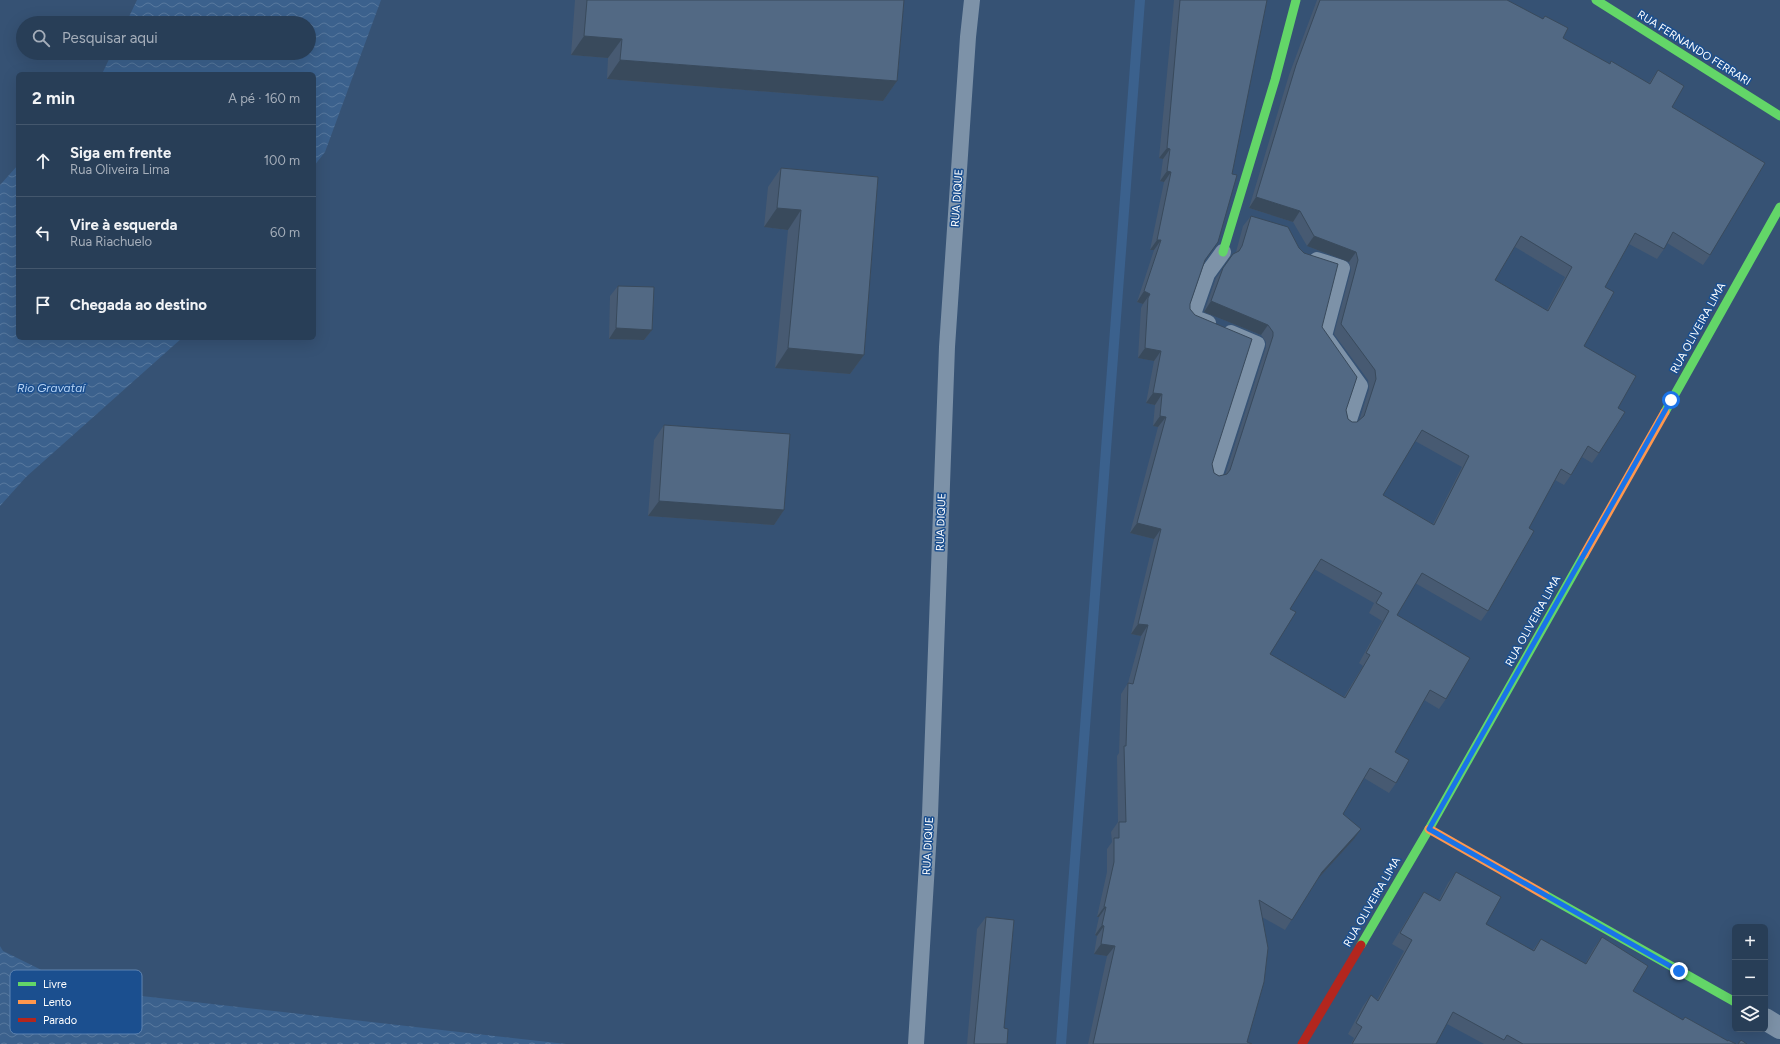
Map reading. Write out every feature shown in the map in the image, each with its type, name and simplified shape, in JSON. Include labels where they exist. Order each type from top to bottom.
[{"type":"street","points":[[1223,252],[1241,215],[1296,0]]},
{"type":"street","name":"RUA FERNANDO FERRARI","points":[[1596,0],[1780,116]]},
{"type":"street","name":"RUA OLIVEIRA LIMA","points":[[1302,1044],[1429,829],[1780,207]]},
{"type":"street","points":[[1429,829],[1732,1000]]},
{"type":"street","points":[[1768,1021],[1780,1028]]},
{"type":"lane","name":"RUA DIQUE","points":[[916,1044],[930,815],[947,347],[967,45],[972,0]]},
{"type":"lane","points":[[1214,477],[1257,344],[1192,317],[1207,274],[1223,252]]},
{"type":"lane","points":[[1300,254],[1342,268],[1324,336],[1360,386],[1348,423]]},
{"type":"water","points":[[137,0],[381,0],[325,152],[316,163],[316,72],[103,72],[109,60],[316,60],[316,16],[129,16]]},
{"type":"water","name":"Rio Gravataí","points":[[16,167],[16,340],[180,340],[26,477],[0,506],[0,185]]},
{"type":"water","points":[[0,946],[3,951],[42,970],[10,970],[10,1034],[142,1034],[142,996],[566,1044],[0,1044]]},
{"type":"building","points":[[587,0],[904,0],[897,81],[620,60],[622,39],[584,36]]},
{"type":"building","points":[[1180,0],[1267,0],[1232,174],[1237,175],[1218,242],[1205,260],[1190,304],[1190,309],[1195,315],[1252,339],[1212,464],[1214,473],[1219,476],[1227,474],[1230,470],[1273,336],[1273,332],[1268,325],[1211,301],[1223,268],[1233,254],[1239,251],[1242,246],[1251,216],[1288,227],[1299,248],[1304,253],[1338,264],[1322,327],[1357,377],[1346,410],[1348,419],[1352,422],[1357,422],[1364,416],[1376,379],[1375,370],[1341,324],[1358,260],[1356,252],[1314,236],[1300,211],[1256,197],[1296,65],[1320,0],[1507,0],[1543,19],[1545,16],[1568,28],[1563,38],[1610,64],[1611,61],[1650,84],[1658,70],[1684,86],[1672,107],[1765,163],[1710,255],[1673,232],[1664,249],[1635,233],[1605,287],[1614,292],[1584,346],[1636,376],[1618,408],[1625,412],[1599,453],[1588,446],[1571,475],[1561,469],[1529,528],[1534,531],[1488,611],[1422,573],[1397,615],[1470,658],[1446,699],[1430,690],[1395,752],[1409,760],[1396,783],[1370,768],[1343,814],[1361,829],[1322,872],[1292,920],[1259,900],[1268,948],[1264,982],[1247,1042],[1252,1044],[1093,1044],[1115,946],[1101,944],[1104,926],[1102,925],[1106,907],[1104,907],[1114,862],[1114,838],[1119,838],[1119,822],[1126,822],[1124,746],[1126,746],[1128,683],[1133,684],[1148,625],[1138,624],[1161,529],[1137,523],[1166,417],[1160,416],[1162,394],[1153,393],[1161,351],[1145,348],[1148,298],[1150,294],[1144,291],[1161,240],[1157,240],[1171,172],[1167,171],[1170,149],[1167,148]],"holes":[[[1521,236],[1572,267],[1548,311],[1495,280]],[[1422,430],[1469,456],[1434,525],[1383,495]],[[1321,559],[1382,593],[1376,603],[1389,611],[1366,653],[1370,655],[1345,698],[1270,654],[1296,612],[1290,609]]]},
{"type":"building","points":[[781,168],[878,177],[864,355],[788,348],[801,210],[777,208]]},
{"type":"building","points":[[618,286],[654,287],[652,330],[616,328]]},
{"type":"building","points":[[664,425],[790,434],[784,510],[659,501]]},
{"type":"building","points":[[1456,872],[1501,897],[1486,924],[1534,951],[1541,939],[1586,964],[1602,937],[1648,966],[1633,991],[1683,1020],[1685,1017],[1736,1044],[1523,1044],[1507,1035],[1504,1040],[1453,1012],[1436,1044],[1352,1044],[1362,1027],[1356,1023],[1371,995],[1378,1001],[1412,940],[1400,933],[1424,892],[1440,901]]},
{"type":"building","points":[[986,917],[1014,920],[1004,1028],[1008,1029],[1007,1044],[974,1044]]},
{"type":"building","points":[[1741,1040],[1747,1044],[1738,1044]]},
{"type":"waterway","points":[[1061,1044],[1140,0]]},
{"type":"traffic: fast","points":[[1223,252],[1275,80],[1296,0]]},
{"type":"traffic: fast","points":[[1596,0],[1780,116]]},
{"type":"traffic: fast","points":[[1665,412],[1780,207]]},
{"type":"traffic: fast","points":[[1361,945],[1429,829],[1584,555]]},
{"type":"traffic: fast","points":[[1545,895],[1732,1000]]},
{"type":"traffic: slow","points":[[1584,555],[1665,412]]},
{"type":"traffic: slow","points":[[1429,829],[1545,895]]},
{"type":"traffic: jam","points":[[1302,1044],[1361,945]]},
{"type":"route","points":[[1671,400],[1429,829],[1679,971]]}]
